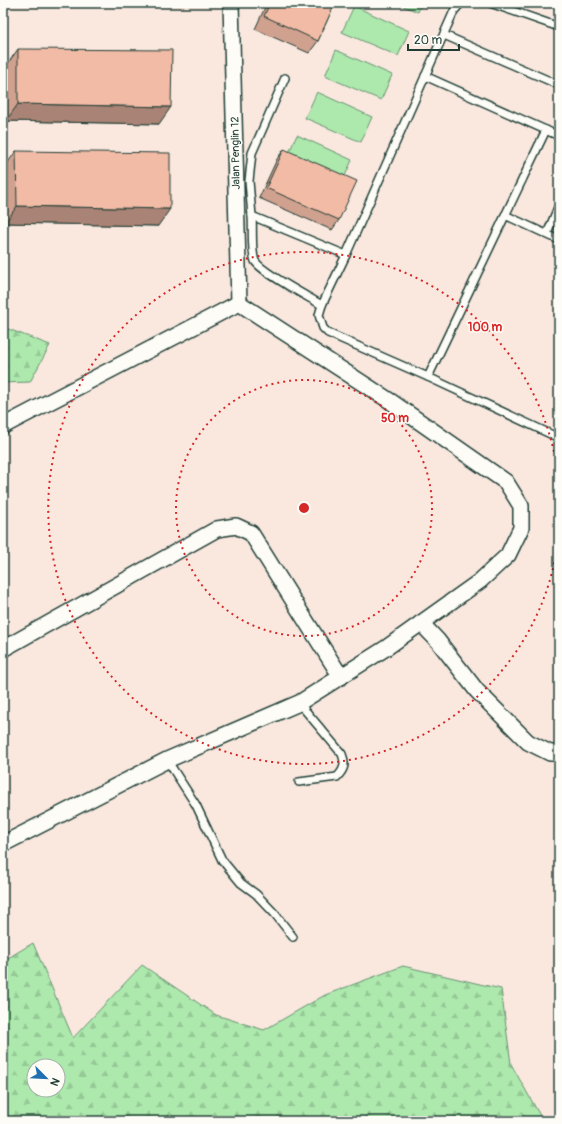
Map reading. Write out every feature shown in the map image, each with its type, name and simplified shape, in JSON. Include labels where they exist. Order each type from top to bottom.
[{"type":"street","name":"Jalan Penglin 12","points":[[231,3],[239,303]]},
{"type":"street","points":[[3,426],[239,303],[390,401],[506,482],[522,506],[521,528],[508,555],[480,581],[341,678],[298,704],[167,760],[3,844]]},
{"type":"street","points":[[3,649],[217,529],[236,526],[251,533],[341,678]]},
{"type":"street","points":[[421,623],[477,691],[528,742],[550,753],[559,753]]},
{"type":"lane","points":[[461,3],[454,11],[346,255],[322,305],[319,315],[323,328],[328,333],[428,377],[559,438]]},
{"type":"lane","points":[[490,3],[559,27]]},
{"type":"lane","points":[[444,34],[559,85]]},
{"type":"lane","points":[[425,76],[559,136]]},
{"type":"lane","points":[[285,78],[252,153],[249,181],[254,256],[256,263],[295,290],[322,305]]},
{"type":"lane","points":[[428,377],[546,130]]},
{"type":"lane","points":[[547,234],[559,205]]},
{"type":"lane","points":[[505,215],[559,240]]},
{"type":"lane","points":[[252,216],[346,255]]},
{"type":"lane","points":[[298,704],[342,754],[345,762],[343,771],[337,778],[298,782]]},
{"type":"lane","points":[[167,760],[196,805],[222,860],[241,883],[256,894],[275,914],[293,937]]},
{"type":"green space","points":[[396,3],[422,3],[418,12]]},
{"type":"green space","points":[[354,6],[409,31],[398,56],[342,32]]},
{"type":"green space","points":[[336,50],[392,75],[381,100],[325,76]]},
{"type":"green space","points":[[317,92],[372,117],[361,142],[305,118]]},
{"type":"green space","points":[[297,135],[352,160],[341,185],[285,161]]},
{"type":"green space","points":[[3,327],[50,345],[30,382],[3,383]]},
{"type":"green space","points":[[33,943],[73,1038],[142,965],[216,1015],[264,1030],[325,995],[403,966],[501,989],[511,1064],[543,1121],[3,1121],[3,961]]},
{"type":"building","points":[[270,3],[335,3],[318,41],[264,16]]},
{"type":"building","points":[[18,49],[172,50],[171,107],[18,104]]},
{"type":"building","points":[[284,149],[357,181],[339,220],[266,188]]},
{"type":"building","points":[[16,151],[170,153],[170,209],[17,206]]}]
